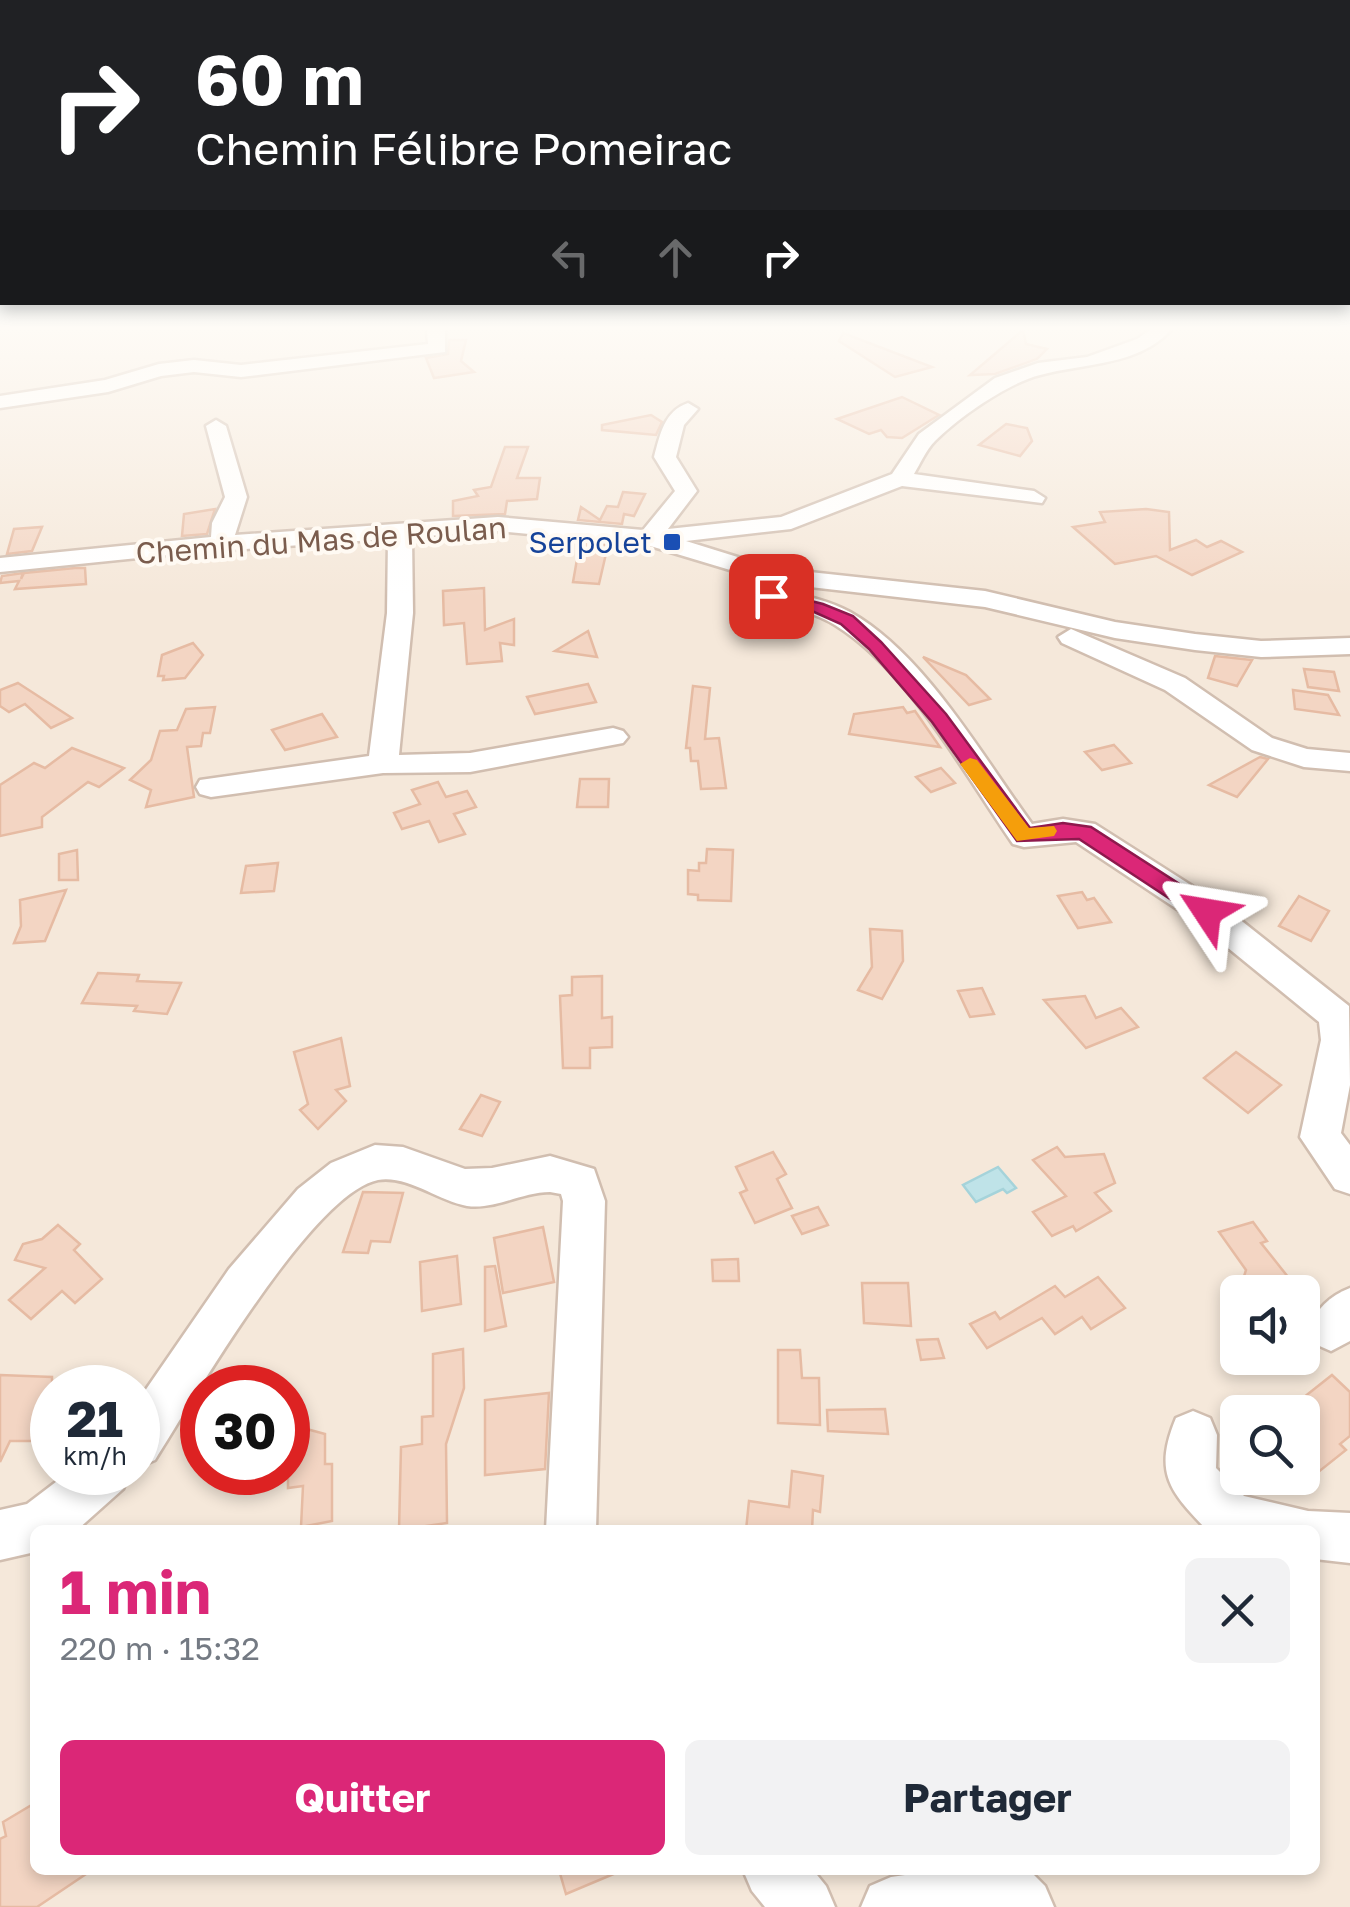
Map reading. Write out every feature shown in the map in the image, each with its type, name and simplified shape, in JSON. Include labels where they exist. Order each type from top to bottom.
[{"type":"street","points":[[649,538],[686,491],[665,457],[678,419]]},
{"type":"street","points":[[900,479],[926,438],[952,419]]},
{"type":"street","points":[[216,426],[236,497],[224,523],[222,544]]},
{"type":"street","points":[[649,538],[783,524],[900,479],[1034,498]]},
{"type":"street","name":"Chemin du Mas de Roulan","points":[[0,565],[498,524],[649,538],[772,574],[985,599],[1114,630],[1195,642],[1261,649],[1350,646]]},
{"type":"street","points":[[383,764],[400,613],[400,531]]},
{"type":"street","points":[[772,574],[771,596],[817,607],[847,620],[900,670],[1024,836],[1063,830],[1084,832],[1207,912],[1336,1016],[1340,1040],[1320,1137],[1350,1176]]},
{"type":"street","points":[[985,599],[1029,626],[1087,642],[1175,684],[1262,744],[1304,758],[1350,762]]},
{"type":"street","points":[[211,786],[383,764],[427,768],[470,763],[613,737]]},
{"type":"street","points":[[160,1410],[230,1303],[287,1228],[322,1192],[370,1164],[396,1162],[475,1189],[556,1171],[579,1182],[584,1201],[570,1525]]},
{"type":"street","points":[[1193,1435],[1191,1478],[1232,1519],[1265,1525]]},
{"type":"street","points":[[40,1525],[80,1495]]},
{"type":"street","points":[[0,1535],[21,1535],[30,1530]]},
{"type":"street","points":[[1320,1535],[1350,1538]]},
{"type":"street","points":[[777,1875],[805,1907]]},
{"type":"street","points":[[891,1907],[1007,1890],[1024,1907]]},
{"type":"shaded area","points":[[0,419],[1350,419],[1350,1907],[0,1907]]},
{"type":"water","points":[[998,1167],[1016,1188],[1007,1193],[1003,1189],[976,1202],[963,1185]]},
{"type":"building","points":[[631,419],[662,422],[656,435],[602,430],[602,425]]},
{"type":"building","points":[[837,419],[933,419],[902,438],[887,437],[881,430],[869,434]]},
{"type":"building","points":[[1006,424],[1027,428],[1032,441],[1020,456],[979,445]]},
{"type":"building","points":[[505,447],[528,447],[517,478],[540,478],[537,499],[507,501],[505,514],[453,516],[453,501],[478,496],[474,490],[491,487]]},
{"type":"building","points":[[623,492],[645,494],[634,516],[624,514],[622,524],[578,520],[581,507],[600,520],[607,506],[618,507]]},
{"type":"building","points":[[215,509],[207,534],[182,536],[184,514]]},
{"type":"building","points":[[1100,512],[1169,512],[1170,550],[1196,540],[1207,547],[1221,541],[1242,552],[1192,575],[1156,556],[1115,564],[1073,527],[1105,522]]},
{"type":"building","points":[[42,527],[32,551],[7,554],[14,529]]},
{"type":"building","points":[[580,542],[608,545],[599,584],[573,582]]},
{"type":"building","points":[[85,568],[86,584],[15,589],[19,581],[0,583],[2,576],[23,573],[21,579],[24,573]]},
{"type":"building","points":[[484,588],[485,630],[514,619],[514,645],[500,643],[502,661],[467,664],[464,623],[444,625],[443,591]]},
{"type":"building","points":[[588,631],[597,657],[555,651]]},
{"type":"building","points":[[193,643],[203,655],[185,678],[163,680],[164,676],[158,676],[162,655]]},
{"type":"building","points":[[1215,656],[1252,660],[1237,686],[1208,678]]},
{"type":"building","points":[[923,657],[966,675],[990,699],[969,705]]},
{"type":"building","points":[[1304,669],[1334,672],[1339,691],[1308,687]]},
{"type":"building","points":[[18,683],[72,718],[51,728],[25,704],[9,712],[0,706],[0,690]]},
{"type":"building","points":[[588,684],[596,702],[535,714],[527,697]]},
{"type":"building","points":[[693,686],[710,688],[705,739],[719,738],[726,788],[701,789],[698,761],[691,761],[690,748],[686,748]]},
{"type":"building","points":[[1293,690],[1328,695],[1339,715],[1295,709]]},
{"type":"building","points":[[215,707],[210,733],[203,733],[201,746],[187,747],[194,797],[146,807],[151,790],[130,780],[151,760],[160,731],[177,730],[186,709]]},
{"type":"building","points":[[903,707],[907,713],[915,711],[940,747],[849,734],[854,714]]},
{"type":"building","points":[[322,714],[337,737],[285,750],[272,730]]},
{"type":"building","points":[[1114,745],[1131,763],[1102,770],[1085,752]]},
{"type":"building","points":[[72,748],[124,768],[99,787],[88,782],[42,817],[42,827],[0,836],[0,785],[34,763],[45,768]]},
{"type":"building","points":[[1260,757],[1268,759],[1237,797],[1209,785]]},
{"type":"building","points":[[941,768],[955,783],[931,792],[916,777]]},
{"type":"building","points":[[580,779],[609,779],[608,807],[577,807]]},
{"type":"building","points":[[438,782],[446,797],[467,791],[476,807],[454,814],[465,834],[439,842],[429,821],[402,829],[394,813],[420,804],[412,790]]},
{"type":"building","points":[[707,849],[733,850],[731,901],[698,900],[698,895],[688,894],[688,870],[699,871],[699,863],[706,863]]},
{"type":"building","points":[[77,850],[78,880],[59,880],[59,854]]},
{"type":"building","points":[[278,863],[274,891],[241,893],[246,866]]},
{"type":"building","points":[[66,890],[45,941],[14,943],[21,926],[20,900]]},
{"type":"building","points":[[1082,892],[1087,900],[1094,898],[1111,922],[1078,928],[1058,896]]},
{"type":"building","points":[[1299,896],[1329,911],[1311,941],[1279,926]]},
{"type":"building","points":[[870,929],[902,931],[903,961],[882,999],[858,990],[872,967]]},
{"type":"building","points":[[98,973],[139,975],[137,981],[181,983],[167,1014],[134,1011],[137,1006],[82,1003]]},
{"type":"building","points":[[602,976],[602,1018],[612,1017],[612,1047],[590,1048],[590,1068],[563,1068],[560,996],[572,995],[572,977]]},
{"type":"building","points":[[982,988],[994,1014],[970,1017],[958,991]]},
{"type":"building","points":[[1085,996],[1096,1018],[1121,1008],[1138,1027],[1086,1048],[1044,1000]]},
{"type":"building","points":[[341,1038],[350,1086],[336,1090],[346,1101],[318,1129],[300,1110],[308,1104],[294,1052]]},
{"type":"building","points":[[1236,1052],[1281,1085],[1248,1113],[1204,1078]]},
{"type":"building","points":[[481,1095],[500,1102],[482,1136],[460,1129]]},
{"type":"building","points":[[1057,1147],[1065,1157],[1104,1154],[1115,1183],[1095,1193],[1111,1211],[1076,1231],[1073,1226],[1052,1236],[1033,1212],[1066,1196],[1033,1160]]},
{"type":"building","points":[[773,1152],[786,1174],[777,1179],[792,1208],[755,1223],[740,1193],[747,1190],[736,1167]]},
{"type":"building","points":[[363,1192],[403,1193],[390,1242],[371,1241],[368,1253],[343,1252]]},
{"type":"building","points":[[818,1207],[828,1225],[802,1234],[792,1216]]},
{"type":"building","points":[[1253,1222],[1267,1241],[1261,1243],[1286,1275],[1244,1275],[1246,1270],[1219,1232]]},
{"type":"building","points":[[58,1225],[80,1244],[74,1250],[102,1279],[75,1303],[62,1291],[31,1319],[9,1300],[45,1268],[15,1260],[23,1244],[42,1239]]},
{"type":"building","points":[[543,1227],[554,1282],[503,1293],[494,1238]]},
{"type":"building","points":[[457,1256],[461,1304],[422,1311],[420,1262]]},
{"type":"building","points":[[738,1259],[739,1281],[713,1281],[712,1260]]},
{"type":"building","points":[[495,1266],[506,1326],[485,1331],[485,1267]]},
{"type":"building","points":[[1098,1277],[1125,1308],[1091,1329],[1082,1317],[1055,1334],[1042,1318],[987,1348],[970,1324],[995,1312],[1000,1319],[1055,1286],[1065,1297]]},
{"type":"building","points":[[862,1283],[908,1283],[911,1326],[864,1323]]},
{"type":"building","points":[[938,1339],[944,1358],[921,1360],[917,1340]]},
{"type":"building","points":[[463,1349],[464,1388],[446,1444],[447,1523],[399,1525],[401,1447],[422,1444],[422,1417],[433,1416],[433,1354]]},
{"type":"building","points":[[778,1350],[800,1350],[802,1378],[819,1378],[820,1425],[778,1423]]},
{"type":"building","points":[[0,1375],[30,1376],[30,1441],[10,1441],[0,1462]]},
{"type":"building","points":[[1332,1375],[1350,1392],[1350,1436],[1340,1444],[1346,1450],[1320,1471],[1320,1395],[1307,1395]]},
{"type":"building","points":[[549,1393],[545,1469],[485,1475],[485,1400]]},
{"type":"building","points":[[885,1409],[888,1434],[828,1431],[827,1410]]},
{"type":"building","points":[[310,1430],[325,1434],[325,1464],[332,1464],[332,1521],[301,1525],[303,1495],[310,1495]]},
{"type":"building","points":[[792,1471],[823,1476],[820,1512],[813,1510],[812,1525],[747,1525],[749,1501],[789,1507]]},
{"type":"building","points":[[30,1806],[30,1875],[85,1875],[37,1907],[0,1907],[0,1839],[6,1836],[3,1822]]},
{"type":"building","points":[[560,1875],[611,1875],[566,1894]]},
{"type":"slow traffic","points":[[970,764],[1024,836],[1047,831]]},
{"type":"place","name":"Serpolet","points":[[672,542]]},
{"type":"route","points":[[771,596],[817,607],[847,620],[875,645],[939,718],[1024,836],[1063,830],[1084,832],[1207,912]]}]
